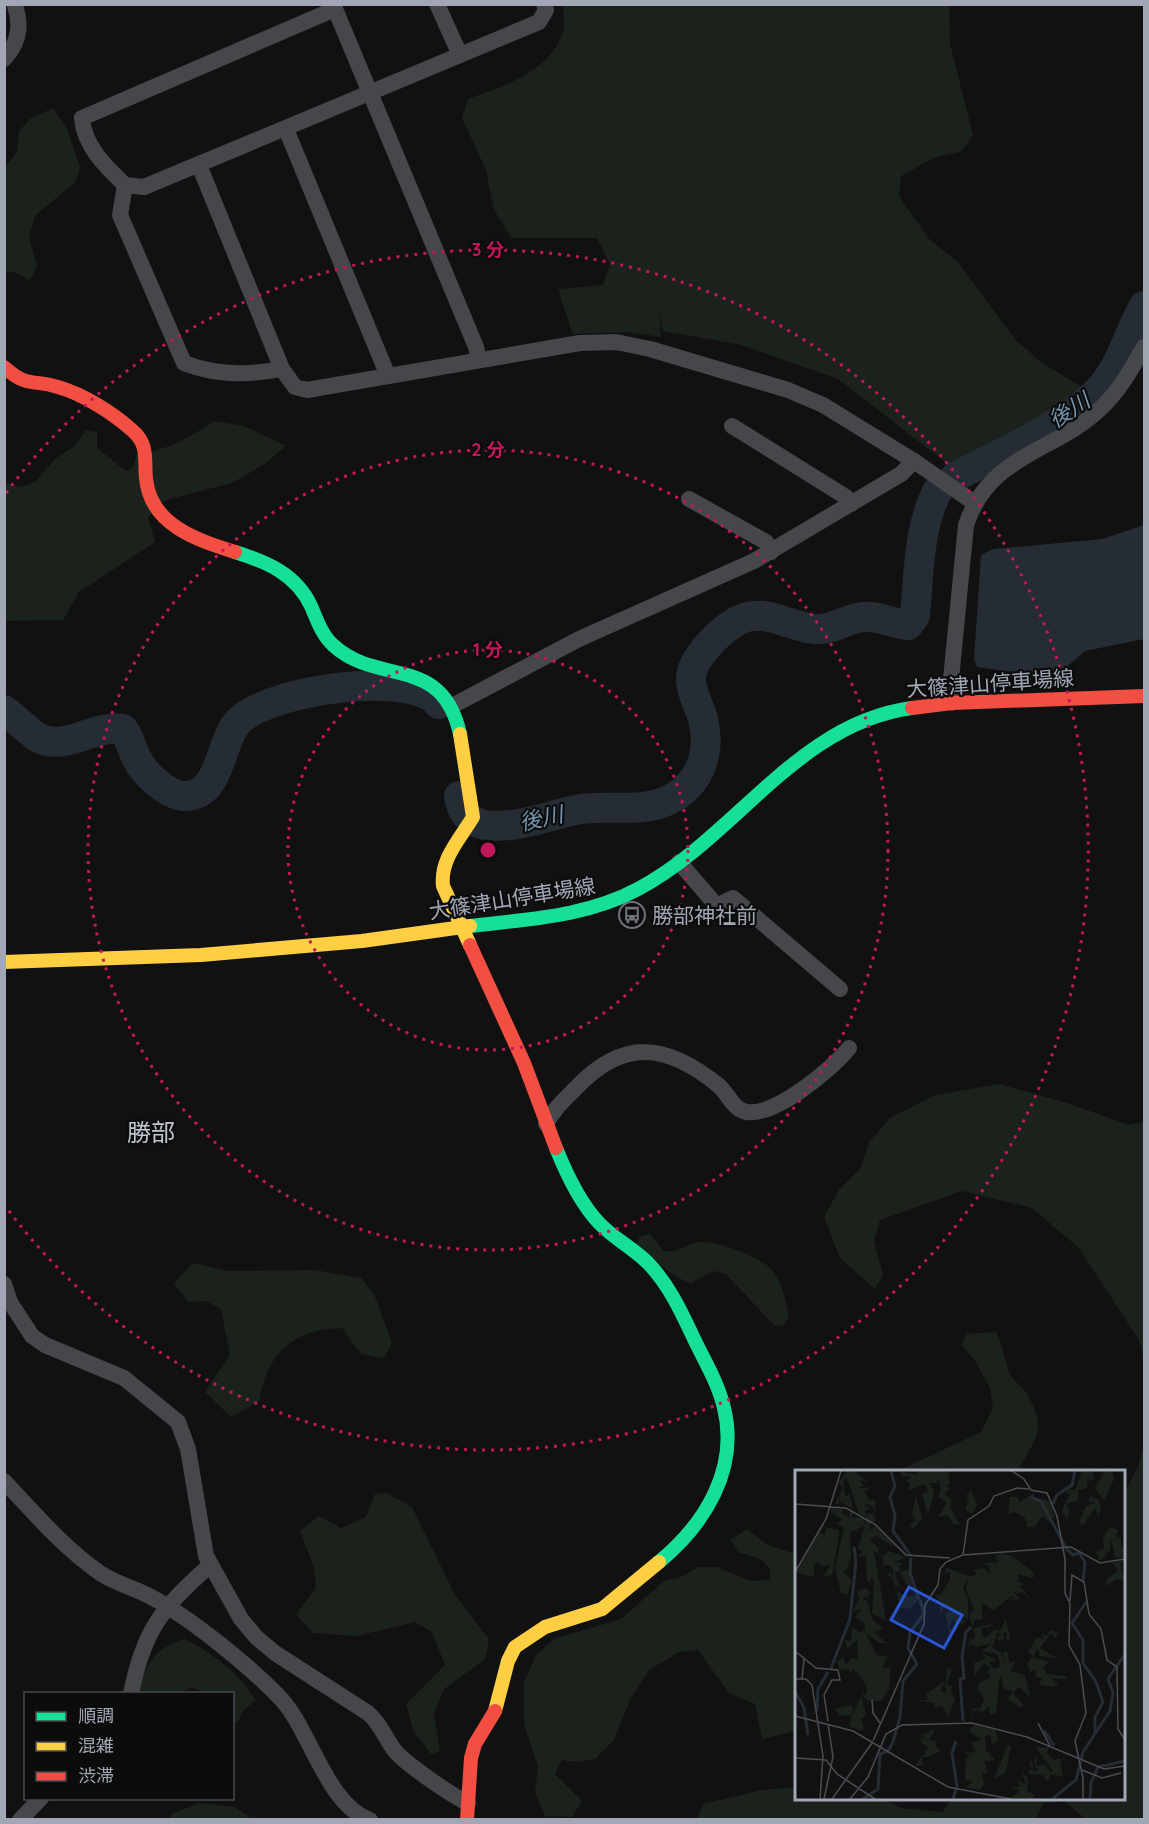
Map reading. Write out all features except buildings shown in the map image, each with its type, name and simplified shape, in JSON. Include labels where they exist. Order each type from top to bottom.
[{"type":"street","points":[[437,4],[460,55]]},
{"type":"street","points":[[479,360],[476,347],[372,93],[334,7],[82,118],[83,132],[88,144],[125,185],[144,188],[372,93],[539,22],[546,10],[544,4]]},
{"type":"street","points":[[4,58],[15,47],[18,30],[14,7]]},
{"type":"street","points":[[286,129],[388,376]]},
{"type":"street","points":[[199,165],[282,369],[295,387],[307,390],[580,343],[616,342],[650,349],[788,390],[823,405],[914,461],[974,502]]},
{"type":"street","points":[[125,185],[120,215],[184,363],[197,368],[231,372],[260,373],[282,369]]},
{"type":"street","points":[[952,703],[951,679],[966,525],[974,502],[984,487],[1004,470],[1101,408],[1122,384],[1144,347]]},
{"type":"street","points":[[4,367],[19,381],[42,382],[62,387],[123,422],[139,436],[146,451],[146,482],[157,507],[172,525],[189,535],[264,561],[293,579],[302,590],[326,639],[339,651],[376,667],[414,678],[436,690],[452,706],[461,734],[471,822],[443,867],[441,877],[524,1063],[566,1173],[598,1222],[648,1263],[681,1308],[724,1406],[729,1433],[728,1454],[722,1478],[709,1507],[694,1527],[660,1562],[602,1609],[545,1627],[515,1647],[508,1661],[494,1717],[473,1751],[467,1811]]},
{"type":"street","points":[[732,426],[846,496],[851,504]]},
{"type":"street","points":[[452,706],[579,639],[771,552],[901,474],[914,461]]},
{"type":"street","points":[[689,499],[766,542],[771,552]]},
{"type":"street","name":"大篠津山停車場線","points":[[4,962],[201,955],[362,941],[591,910],[639,889],[679,862],[807,754],[855,723],[891,711],[952,703],[1144,696]]},
{"type":"street","points":[[679,862],[717,906],[734,898],[840,989]]},
{"type":"street","points":[[546,1124],[551,1114],[594,1070],[617,1058],[643,1051],[665,1053],[680,1059],[719,1085],[738,1108],[748,1112],[770,1107],[783,1101],[822,1075],[849,1048]]},
{"type":"street","points":[[4,1284],[14,1309],[32,1336],[45,1345],[124,1378],[178,1422],[188,1449],[194,1499],[209,1566],[241,1619],[256,1637],[275,1653],[368,1713],[381,1726],[393,1749],[406,1764],[467,1811]]},
{"type":"street","points":[[4,1481],[80,1558],[102,1575],[169,1607],[230,1654],[282,1701],[340,1795],[346,1803],[370,1820]]},
{"type":"street","points":[[131,1692],[136,1666],[153,1626],[209,1566]]},
{"type":"street","points":[[20,1820],[39,1800]]},
{"type":"shaded area","points":[[563,5],[949,5],[950,44],[973,135],[961,152],[935,157],[901,176],[899,196],[929,239],[957,261],[1015,339],[1042,363],[1084,388],[1075,404],[969,462],[948,464],[838,379],[741,345],[663,331],[659,313],[661,337],[629,332],[573,334],[558,289],[603,285],[610,264],[597,238],[512,238],[494,210],[486,170],[462,118],[468,99],[524,76],[547,58],[564,29]]},
{"type":"shaded area","points":[[53,108],[67,129],[80,167],[76,181],[35,216],[29,237],[37,266],[30,280],[14,272],[5,272],[5,167],[17,152],[19,131],[30,119]]},
{"type":"shaded area","points":[[214,421],[244,426],[286,446],[266,463],[232,483],[166,500],[148,517],[155,542],[79,592],[63,620],[5,621],[4,483],[21,487],[35,482],[56,458],[75,446],[86,430],[97,432],[97,448],[126,471],[133,467],[137,453],[159,450],[178,443]]},
{"type":"shaded area","points":[[1144,525],[1144,639],[1085,651],[1055,677],[1015,680],[1013,672],[977,667],[974,659],[981,555],[993,549],[1102,539]]},
{"type":"shaded area","points":[[999,1084],[1067,1103],[1129,1125],[1144,1122],[1144,1359],[1139,1340],[1079,1248],[1032,1208],[962,1191],[880,1220],[874,1241],[883,1275],[875,1289],[840,1258],[824,1217],[839,1190],[860,1169],[869,1142],[890,1118],[935,1095]]},
{"type":"shaded area","points":[[650,1234],[664,1251],[675,1251],[694,1243],[706,1242],[737,1250],[766,1264],[775,1274],[783,1291],[789,1316],[783,1326],[774,1325],[726,1274],[714,1271],[691,1283],[669,1272],[636,1246],[640,1236]]},
{"type":"shaded area","points":[[193,1263],[227,1271],[315,1270],[361,1278],[374,1294],[392,1343],[384,1358],[361,1354],[342,1328],[309,1333],[285,1347],[276,1358],[268,1370],[259,1401],[231,1417],[205,1392],[230,1354],[221,1309],[206,1301],[188,1302],[174,1283]]},
{"type":"shaded area","points":[[996,1332],[1010,1375],[1025,1391],[1037,1417],[1038,1426],[1034,1442],[1019,1470],[900,1470],[981,1432],[993,1408],[990,1388],[976,1362],[961,1344],[967,1334]]},
{"type":"shaded area","points":[[1144,1446],[1144,1819],[1086,1819],[1064,1801],[1043,1803],[1036,1819],[697,1819],[703,1804],[762,1790],[795,1787],[795,1800],[885,1800],[901,1808],[943,1812],[950,1800],[1125,1800],[1125,1491],[1137,1469]]},
{"type":"shaded area","points":[[387,1493],[412,1507],[455,1595],[489,1639],[485,1659],[444,1689],[434,1713],[440,1751],[431,1754],[413,1730],[406,1704],[445,1665],[432,1632],[415,1622],[357,1636],[313,1633],[296,1614],[316,1588],[314,1567],[300,1531],[319,1516],[341,1528],[366,1517],[375,1494]]},
{"type":"shaded area","points":[[747,1529],[767,1545],[795,1554],[795,1731],[762,1739],[755,1704],[729,1693],[698,1650],[679,1652],[649,1670],[630,1700],[614,1740],[595,1759],[578,1762],[562,1760],[555,1774],[582,1801],[572,1817],[545,1816],[535,1792],[538,1766],[524,1724],[524,1682],[536,1655],[554,1639],[621,1619],[664,1581],[679,1578],[698,1567],[717,1567],[750,1581],[770,1580],[770,1569],[761,1559],[738,1552],[730,1540]]},
{"type":"shaded area","points":[[184,1639],[205,1650],[242,1681],[255,1700],[243,1711],[238,1722],[234,1723],[234,1692],[203,1692],[192,1687],[183,1692],[139,1692],[144,1673],[152,1659],[173,1643]]},
{"type":"shaded area","points":[[200,1803],[235,1807],[252,1819],[168,1819],[174,1813]]},
{"type":"waterway","name":"後川","points":[[955,477],[1050,427],[1084,404],[1113,372],[1144,306]]},
{"type":"waterway","name":"後川","points":[[459,796],[461,806],[471,819],[492,826],[528,822],[581,809],[652,806],[674,797],[693,780],[703,758],[705,746],[703,719],[692,690],[691,680],[695,663],[707,646],[722,631],[747,617],[766,616],[815,629],[868,617],[908,625],[915,616],[923,535],[931,504],[938,490]]},
{"type":"waterway","name":"後川","points":[[4,710],[37,737],[47,741],[58,742],[101,730],[123,729],[139,763],[150,776],[170,792],[184,796],[196,794],[212,779],[226,743],[237,723],[252,712],[276,701],[305,693],[370,686],[400,687],[424,693],[439,704]]},
{"type":"traffic: fast","points":[[235,552],[269,565],[289,577],[305,595],[326,637],[351,658],[424,681],[439,692],[451,709],[460,734]]},
{"type":"traffic: fast","points":[[470,926],[535,919],[577,911],[598,906],[638,889],[673,867],[800,758],[834,735],[871,718],[912,708]]},
{"type":"traffic: fast","points":[[556,1148],[574,1187],[592,1215],[648,1263],[670,1292],[712,1376],[724,1408],[727,1452],[714,1494],[704,1513],[691,1530],[659,1562]]},
{"type":"traffic: slow","points":[[460,734],[473,817],[448,858],[443,886],[470,945]]},
{"type":"traffic: slow","points":[[4,962],[201,955],[362,941],[470,926]]},
{"type":"traffic: slow","points":[[495,1711],[508,1661],[515,1647],[545,1627],[602,1609],[659,1562]]},
{"type":"traffic: jam","points":[[4,367],[18,378],[77,394],[125,424],[138,436],[144,447],[149,494],[156,508],[166,519],[191,536],[235,552]]},
{"type":"traffic: jam","points":[[912,708],[952,703],[1144,696]]},
{"type":"traffic: jam","points":[[470,945],[524,1063],[556,1148]]},
{"type":"traffic: jam","points":[[467,1820],[471,1758],[475,1744],[495,1711]]},
{"type":"place","name":"勝部神社前","points":[[632,915]]},
{"type":"district","name":"勝部","points":[[151,1132]]}]
